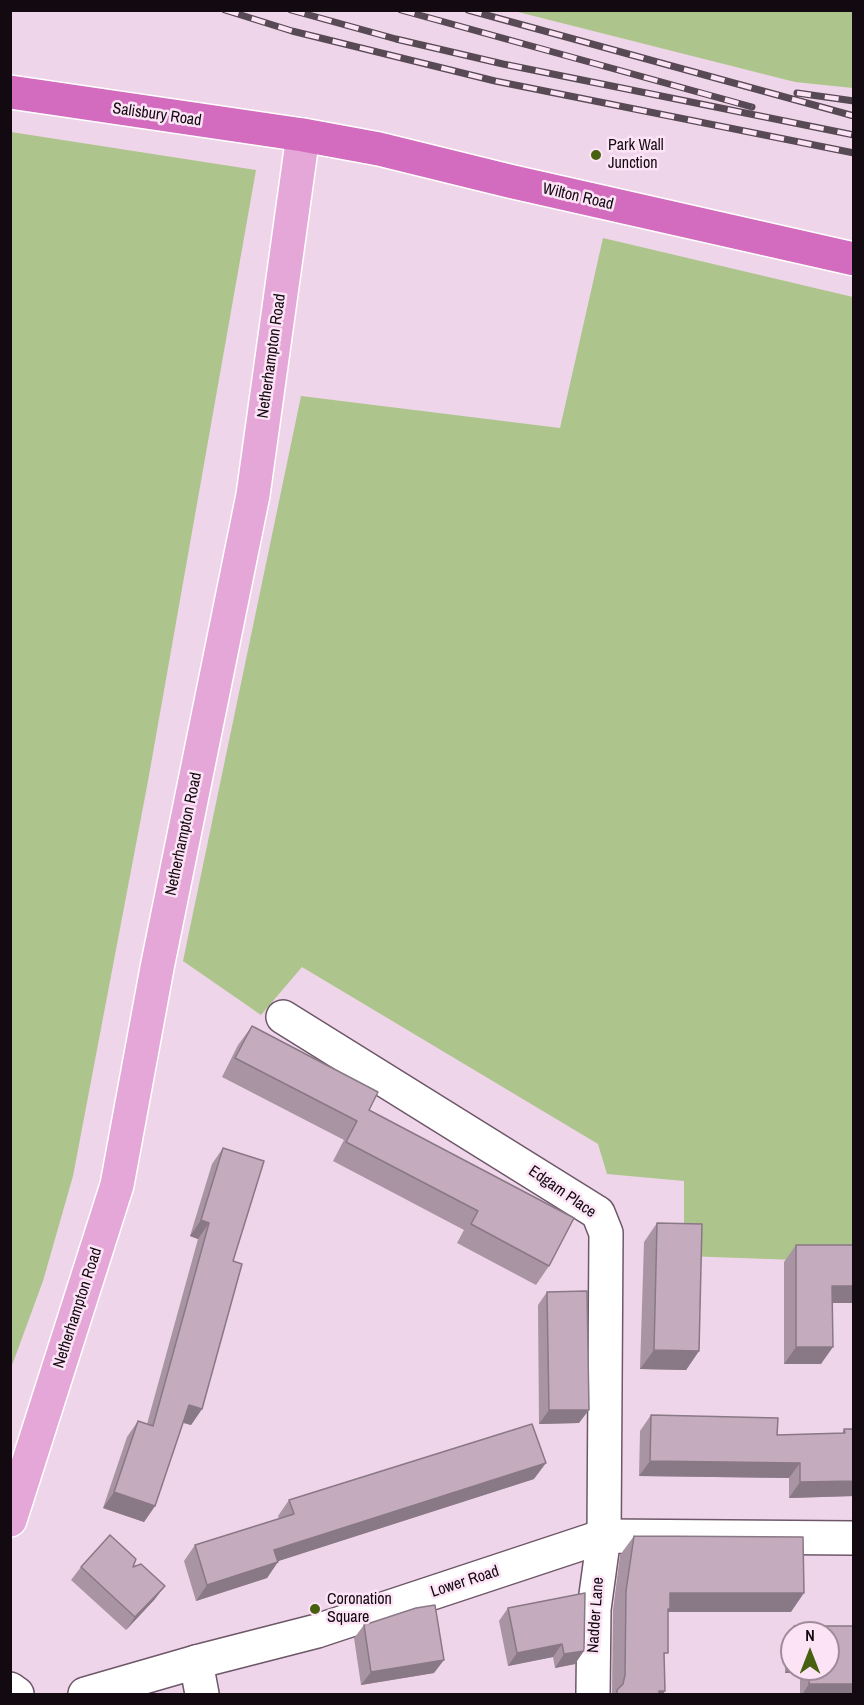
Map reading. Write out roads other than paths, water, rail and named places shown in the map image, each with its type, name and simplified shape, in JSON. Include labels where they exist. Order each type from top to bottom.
[{"type":"highway","name":"Salisbury Road","points":[[10,92],[303,135]]},
{"type":"highway","name":"Wilton Road","points":[[303,135],[379,149],[520,184],[854,259]]},
{"type":"main road","name":"Netherhampton Road","points":[[10,1520],[117,1185],[157,968],[253,495],[303,135]]},
{"type":"street","name":"Edgam Place","points":[[283,1017],[598,1212],[606,1233],[604,1536]]},
{"type":"street","name":"Lower Road","points":[[85,1695],[196,1662],[317,1631],[604,1536],[854,1538]]},
{"type":"street","name":"Nadder Lane","points":[[593,1695],[594,1610],[604,1536]]},
{"type":"street","points":[[196,1662],[202,1695]]},
{"type":"street","points":[[10,1689],[17,1695]]},
{"type":"railway","points":[[225,10],[292,31],[495,81],[854,153]]},
{"type":"railway","points":[[291,10],[396,39],[503,64],[854,135]]},
{"type":"railway","points":[[401,10],[752,107]]},
{"type":"railway","points":[[468,10],[854,116]]},
{"type":"railway","points":[[797,93],[854,101]]},
{"type":"place","name":"Park Wall Junction","points":[[596,155]]},
{"type":"place","name":"Coronation Square","points":[[315,1609]]}]
